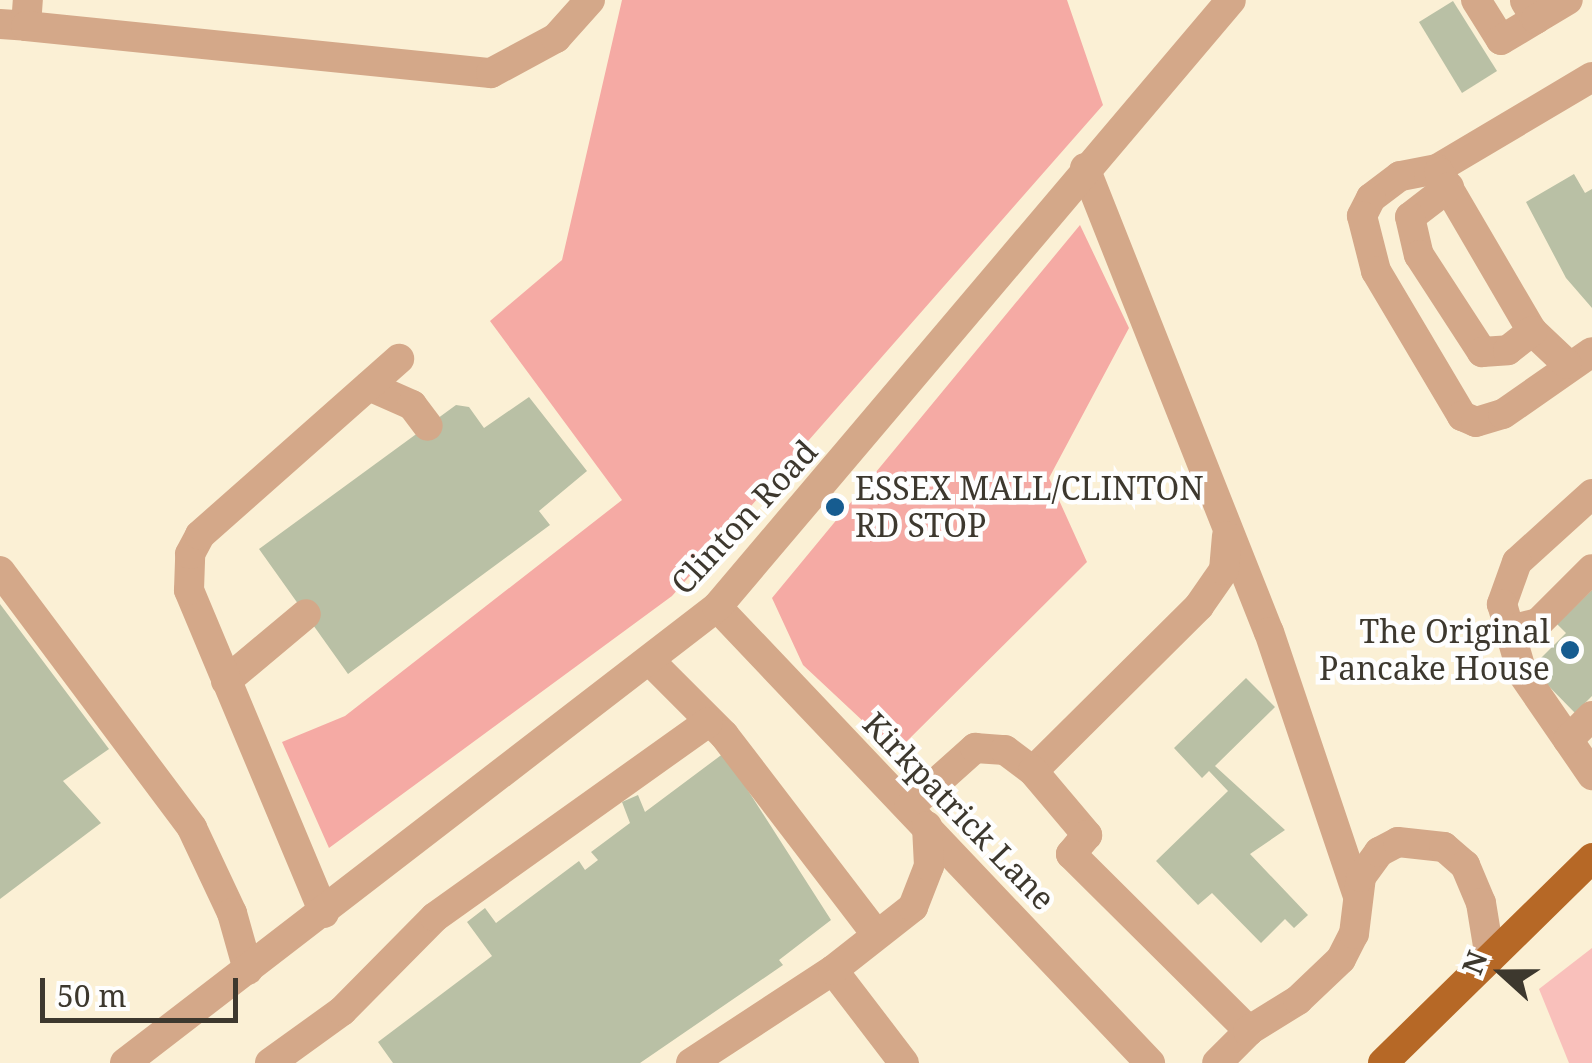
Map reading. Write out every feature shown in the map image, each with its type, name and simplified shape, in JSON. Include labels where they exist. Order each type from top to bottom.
[{"type":"main road","points":[[1398,1058],[1490,958],[1588,868]]},
{"type":"street","points":[[18,16],[491,73],[556,38],[590,0]]},
{"type":"street","name":"Clinton Road","points":[[125,1063],[651,662],[717,607],[1230,0]]},
{"type":"street","points":[[1476,0],[1501,40],[1531,10],[1568,0]]},
{"type":"street","points":[[1532,331],[1508,350],[1482,352],[1419,255],[1410,216],[1443,178],[1592,77]]},
{"type":"street","points":[[1085,168],[1269,632],[1358,894]]},
{"type":"street","points":[[1400,176],[1443,178],[1532,331],[1580,358],[1488,420],[1476,422],[1454,408],[1376,270],[1362,216],[1400,176]]},
{"type":"street","points":[[324,913],[189,590],[190,554],[200,535],[399,359]]},
{"type":"street","points":[[368,386],[412,405],[428,426]]},
{"type":"street","points":[[1592,494],[1518,562],[1502,604],[1522,673],[1592,775]]},
{"type":"street","points":[[1033,771],[1199,606],[1224,570],[1228,533]]},
{"type":"street","points":[[1510,630],[1538,624],[1592,569]]},
{"type":"street","points":[[0,571],[192,828],[232,912],[248,970]]},
{"type":"street","name":"Kirkpatrick Lane","points":[[717,607],[1150,1063]]},
{"type":"street","points":[[226,680],[306,614]]},
{"type":"street","points":[[651,662],[708,722],[876,934]]},
{"type":"street","points":[[1568,740],[1592,716]]},
{"type":"street","points":[[270,1063],[342,1011],[435,917],[708,722]]},
{"type":"street","points":[[691,1063],[833,970],[914,907],[929,866],[918,817],[975,748],[1005,750],[1033,771],[1087,835],[1070,854],[1248,1031]]},
{"type":"street","points":[[1218,1063],[1248,1031],[1298,1000],[1340,958],[1354,934],[1358,894],[1370,861],[1387,847],[1408,841],[1444,848],[1472,876],[1490,958]]},
{"type":"street","points":[[833,970],[904,1063]]},
{"type":"shaded area","points":[[622,0],[1067,0],[1103,105],[672,596],[329,848],[282,742],[345,716],[622,500],[490,321],[562,260]]},
{"type":"shaded area","points":[[1080,225],[1129,328],[1049,478],[1087,562],[896,752],[803,665],[772,598]]},
{"type":"shaded area","points":[[1592,948],[1592,1063],[1569,1063],[1539,989]]},
{"type":"building","points":[[1453,1],[1497,71],[1462,93],[1419,22]]},
{"type":"building","points":[[1574,174],[1585,193],[1592,189],[1592,308],[1566,278],[1526,202]]},
{"type":"building","points":[[529,397],[587,471],[539,511],[550,525],[348,674],[259,549],[456,405],[469,407],[484,428]]},
{"type":"building","name":"The Original Pancake House","points":[[1592,590],[1592,696],[1575,713],[1531,668],[1566,633],[1557,624]]},
{"type":"building","points":[[0,604],[109,749],[63,781],[101,823],[0,899]]},
{"type":"building","points":[[1246,678],[1275,707],[1215,766],[1285,830],[1250,854],[1308,915],[1294,928],[1285,919],[1261,943],[1212,893],[1198,905],[1156,861],[1228,791],[1209,771],[1202,778],[1174,748]]},
{"type":"building","points":[[724,753],[831,920],[779,960],[783,965],[640,1063],[393,1063],[378,1042],[492,956],[467,922],[485,908],[496,923],[579,861],[585,870],[598,860],[591,852],[630,823],[622,802],[638,795],[645,812]]},
{"type":"place","name":"ESSEX MALL/CLINTON RD STOP","points":[[835,507]]},
{"type":"place","name":"The Original Pancake House","points":[[1570,650]]}]
